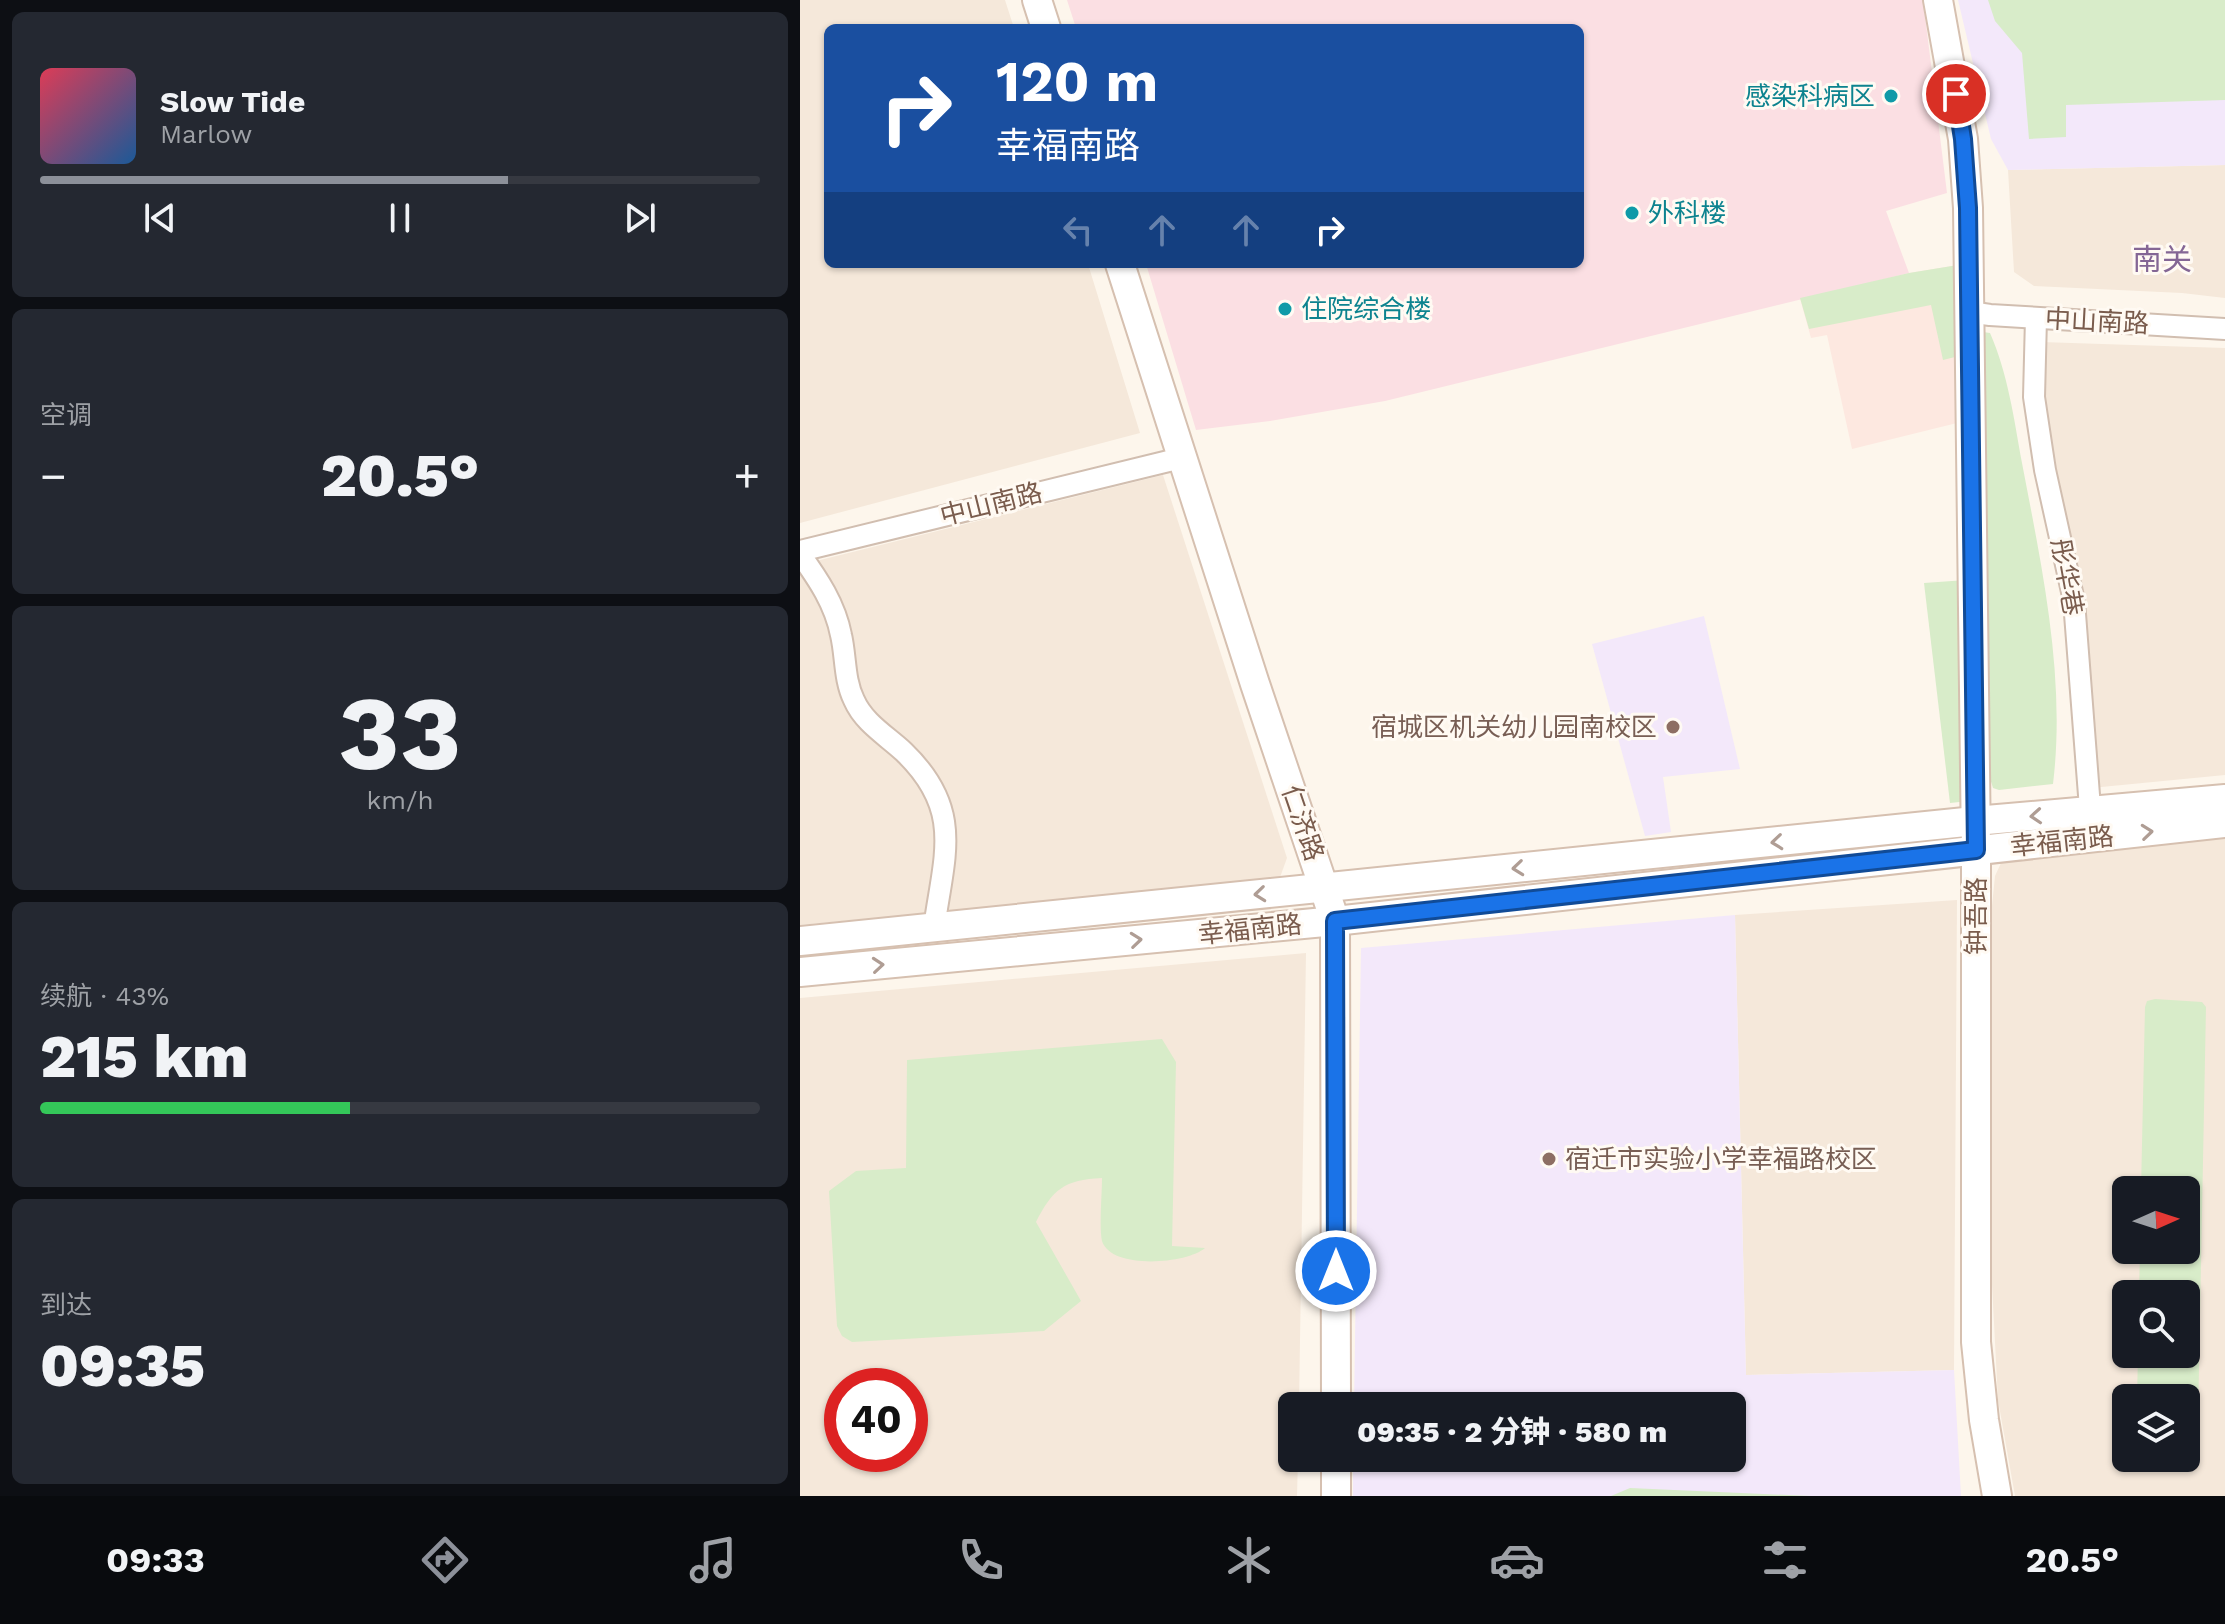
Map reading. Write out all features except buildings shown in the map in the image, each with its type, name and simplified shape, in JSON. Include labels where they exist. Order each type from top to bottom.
[{"type":"main road","points":[[1037,0],[1045,24]]},
{"type":"main road","name":"钟吾路","points":[[1938,0],[1963,139],[1968,208],[1976,850],[1976,1342],[1984,1420],[1997,1496]]},
{"type":"main road","name":"仁济路","points":[[1121,268],[1335,921],[1336,1392]]},
{"type":"main road","name":"幸福南路","points":[[800,972],[1335,921],[1976,850],[2225,799]]},
{"type":"main road","name":"幸福南路","points":[[800,941],[1975,821],[2091,825],[2225,823]]},
{"type":"main road","points":[[1336,1472],[1336,1496]]},
{"type":"street","name":"中山南路","points":[[1969,312],[2225,329]]},
{"type":"street","name":"彤华巷","points":[[2036,318],[2034,397],[2045,470],[2074,601],[2091,825]]},
{"type":"street","name":"中山南路","points":[[800,552],[1181,458]]},
{"type":"street","points":[[800,552],[827,593],[837,616],[854,701],[865,718],[916,764],[940,799],[946,841],[934,928]]},
{"type":"shaded area","points":[[800,0],[1005,0],[1013,24],[824,24],[824,268],[1089,268],[1140,433],[800,523]]},
{"type":"shaded area","points":[[1067,0],[1923,0],[1947,193],[1886,211],[1909,273],[1385,401],[1196,430],[1147,268],[1584,268],[1584,24],[1075,24]]},
{"type":"shaded area","points":[[1958,0],[2225,0],[2225,165],[2008,170],[1991,139]]},
{"type":"shaded area","points":[[2225,165],[2225,298],[2034,286],[2014,272],[2008,170]]},
{"type":"shaded area","points":[[1958,265],[1961,422],[1852,449],[1827,335],[1811,338],[1800,298]]},
{"type":"shaded area","points":[[2041,342],[2225,348],[2225,775],[2091,788],[2042,429]]},
{"type":"shaded area","points":[[1163,475],[1287,858],[1279,880],[800,925],[800,565]]},
{"type":"shaded area","name":"宿城区机关幼儿园南校区","points":[[1704,616],[1740,769],[1663,777],[1671,832],[1645,836],[1592,644]]},
{"type":"shaded area","points":[[2225,838],[2225,1496],[2015,1496],[1998,1400],[1988,1152],[1991,916],[1995,876],[2001,863],[2008,859]]},
{"type":"shaded area","points":[[1957,900],[1954,1370],[1746,1375],[1735,915]]},
{"type":"shaded area","name":"宿迁市实验小学幸福路校区","points":[[1735,915],[1746,1375],[1954,1370],[1961,1496],[1353,1496],[1353,1472],[1746,1472],[1746,1392],[1354,1392],[1361,948]]},
{"type":"shaded area","points":[[1306,953],[1299,1392],[1278,1392],[1278,1472],[1298,1472],[1297,1496],[800,1496],[800,998]]},
{"type":"green space","points":[[1988,0],[2225,0],[2225,100],[2066,105],[2066,137],[2029,139],[2022,53],[1995,21]]},
{"type":"green space","points":[[1958,265],[1959,356],[1943,360],[1931,305],[1809,329],[1800,298]]},
{"type":"green space","points":[[1983,332],[1990,333],[1996,349],[2013,413],[2044,582],[2056,703],[2053,784],[1999,790],[1993,788],[1988,772]]},
{"type":"green space","points":[[1966,580],[1969,801],[1950,803],[1924,583]]},
{"type":"green space","points":[[2147,1001],[2202,1002],[2206,1007],[2200,1317],[2200,1280],[2139,1280],[2140,1264],[2200,1264],[2200,1176],[2141,1176]]},
{"type":"green space","points":[[1162,1039],[1176,1062],[1172,1246],[1205,1248],[1183,1258],[1167,1260],[1119,1257],[1108,1250],[1102,1241],[1102,1178],[1078,1181],[1054,1194],[1036,1222],[1081,1301],[1044,1331],[852,1342],[842,1336],[837,1326],[829,1191],[856,1171],[906,1168],[907,1060]]},
{"type":"green space","points":[[2138,1368],[2199,1368],[2199,1384],[2137,1384]]},
{"type":"green space","points":[[1630,1488],[1811,1496],[1611,1496]]},
{"type":"place","name":"感染科病区","points":[[1891,96]]},
{"type":"place","name":"外科楼","points":[[1632,213]]},
{"type":"place","name":"住院综合楼","points":[[1285,309]]},
{"type":"place","name":"宿城区机关幼儿园南校区","points":[[1673,727]]},
{"type":"place","name":"宿迁市实验小学幸福路校区","points":[[1549,1159]]},
{"type":"district","name":"南关","points":[[2162,259]]},
{"type":"route","points":[[1336,1271],[1335,921],[1976,850],[1968,208],[1956,94]]}]
